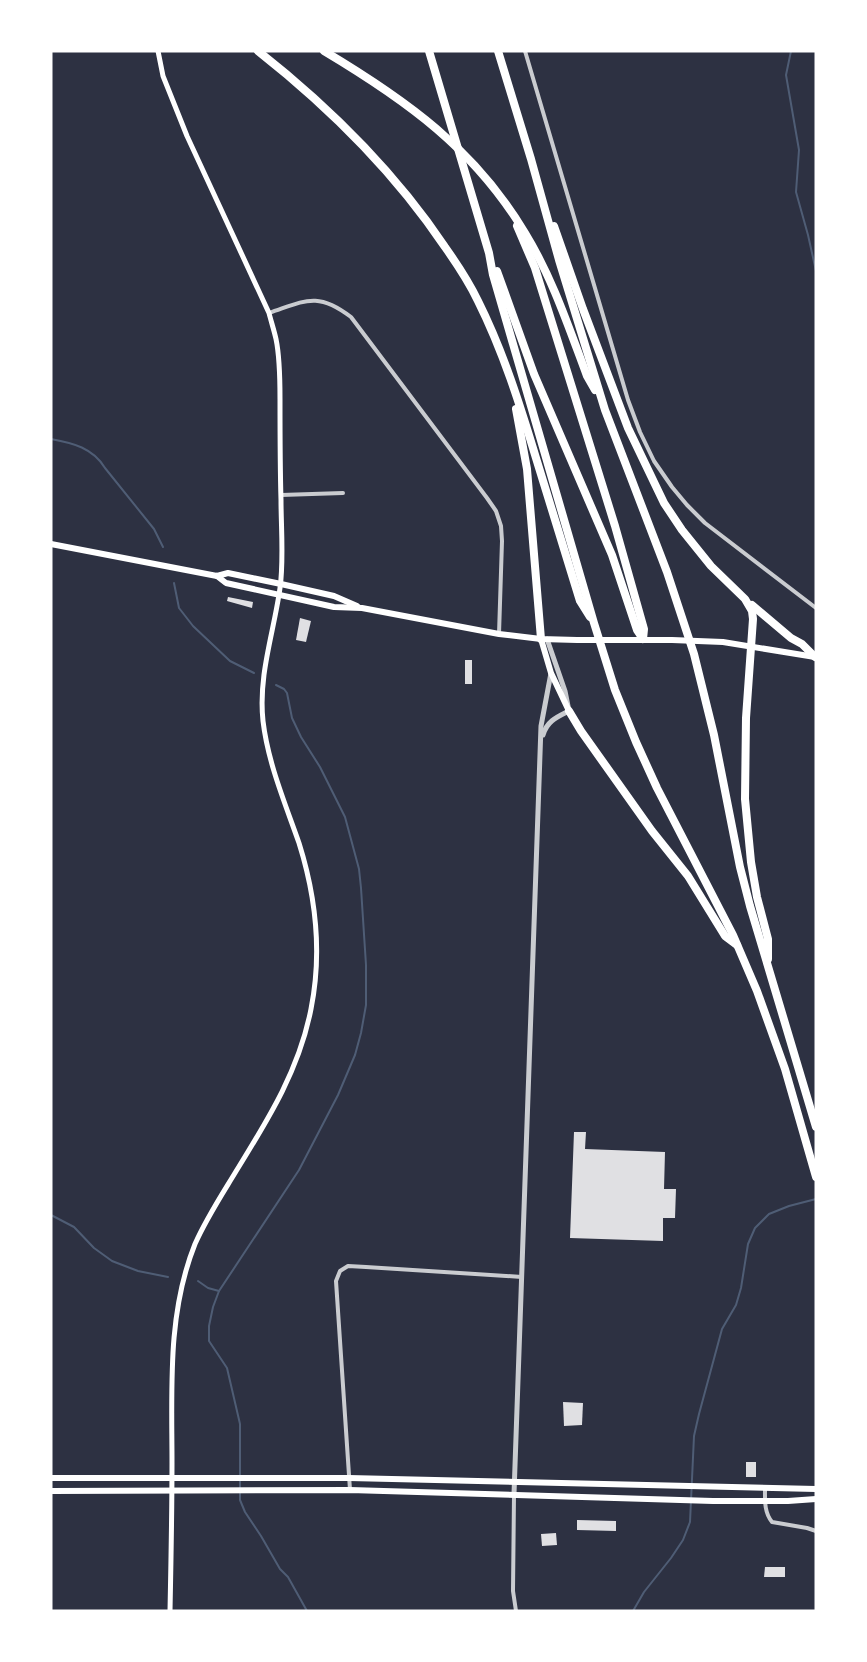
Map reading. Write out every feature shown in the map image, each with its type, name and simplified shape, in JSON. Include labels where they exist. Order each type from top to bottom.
[{"type":"highway","points":[[258,51],[349,129],[378,160],[431,225],[461,270],[478,301],[510,375],[580,602],[594,623]]},
{"type":"highway","points":[[324,51],[386,89],[415,110],[440,131],[479,171],[525,233],[546,273],[587,376],[605,410]]},
{"type":"highway","points":[[429,51],[615,690],[657,788],[739,947],[772,1030],[816,1177]]},
{"type":"highway","points":[[498,51],[605,410],[667,572],[694,654],[714,735],[740,867],[816,1127]]},
{"type":"highway","points":[[531,159],[583,309],[628,428],[664,503],[711,566],[763,616],[790,638],[802,644],[816,658]]},
{"type":"highway","points":[[515,218],[535,268],[615,526],[644,629],[643,639]]},
{"type":"highway","points":[[489,253],[534,374],[612,555],[637,630],[643,639]]},
{"type":"highway","points":[[510,375],[527,469],[544,639]]},
{"type":"highway","points":[[745,599],[752,611],[753,619],[745,799],[751,862],[768,939],[768,967]]},
{"type":"highway","points":[[569,711],[639,812],[688,876],[725,936],[739,947]]},
{"type":"main road","points":[[158,51],[163,76],[187,136],[269,313],[277,341],[281,584],[264,665],[263,720],[270,758],[302,853],[312,897],[316,944],[314,991],[302,1046],[285,1088],[264,1127],[204,1225],[184,1275],[175,1320],[171,1358],[170,1611]]},
{"type":"main road","points":[[51,544],[218,576],[228,573],[334,596],[362,608]]},
{"type":"main road","points":[[218,576],[226,583],[334,607],[362,608],[500,634],[544,639],[723,642],[816,658]]},
{"type":"main road","points":[[544,639],[551,673],[569,711]]},
{"type":"main road","points":[[51,1478],[350,1478],[816,1489]]},
{"type":"main road","points":[[51,1491],[350,1490],[713,1501],[816,1499]]},
{"type":"street","points":[[525,51],[628,400],[654,461],[672,487],[705,523],[816,608]]},
{"type":"street","points":[[269,313],[311,300],[326,302],[351,317],[475,480],[496,511],[501,526],[500,634]]},
{"type":"street","points":[[280,495],[343,493]]},
{"type":"street","points":[[542,739],[545,727],[550,721],[569,711],[565,691],[544,639]]},
{"type":"street","points":[[516,1611],[513,1592],[514,1494],[542,720],[551,673]]},
{"type":"street","points":[[350,1490],[336,1281],[340,1271],[348,1266],[523,1277]]},
{"type":"street","points":[[765,1488],[767,1515],[772,1522],[816,1531]]},
{"type":"building","points":[[228,597],[253,602],[252,608],[227,601]]},
{"type":"building","points":[[300,618],[311,621],[306,642],[296,640]]},
{"type":"building","points":[[465,660],[472,660],[472,684],[465,684]]},
{"type":"building","points":[[574,1132],[586,1132],[585,1149],[665,1152],[664,1189],[676,1189],[675,1218],[663,1218],[663,1241],[570,1238]]},
{"type":"building","points":[[563,1402],[583,1403],[582,1425],[564,1426]]},
{"type":"building","points":[[746,1462],[756,1462],[756,1477],[746,1477]]},
{"type":"building","points":[[577,1520],[616,1521],[616,1531],[577,1530]]},
{"type":"building","points":[[556,1533],[557,1545],[542,1546],[541,1534]]},
{"type":"building","points":[[765,1567],[785,1567],[785,1577],[764,1577]]},
{"type":"waterway","points":[[791,51],[786,75],[799,150],[796,192],[816,271]]},
{"type":"waterway","points":[[51,439],[75,445],[95,456],[154,529],[163,547]]},
{"type":"waterway","points":[[174,583],[179,608],[193,626],[230,661],[254,673]]},
{"type":"waterway","points":[[276,685],[287,693],[292,718],[345,817],[359,869],[366,965],[366,1005],[355,1055],[338,1095],[299,1170],[219,1291],[209,1326],[209,1341],[227,1368],[240,1424],[240,1500],[245,1512],[280,1569],[288,1577],[307,1611]]},
{"type":"waterway","points":[[633,1611],[644,1592],[683,1540],[690,1522],[694,1436],[722,1329],[736,1305],[741,1288],[748,1244],[755,1228],[769,1214],[816,1199]]},
{"type":"waterway","points":[[51,1215],[74,1227],[94,1248],[112,1261],[138,1271],[168,1277]]},
{"type":"waterway","points":[[198,1281],[208,1288],[219,1291]]}]
